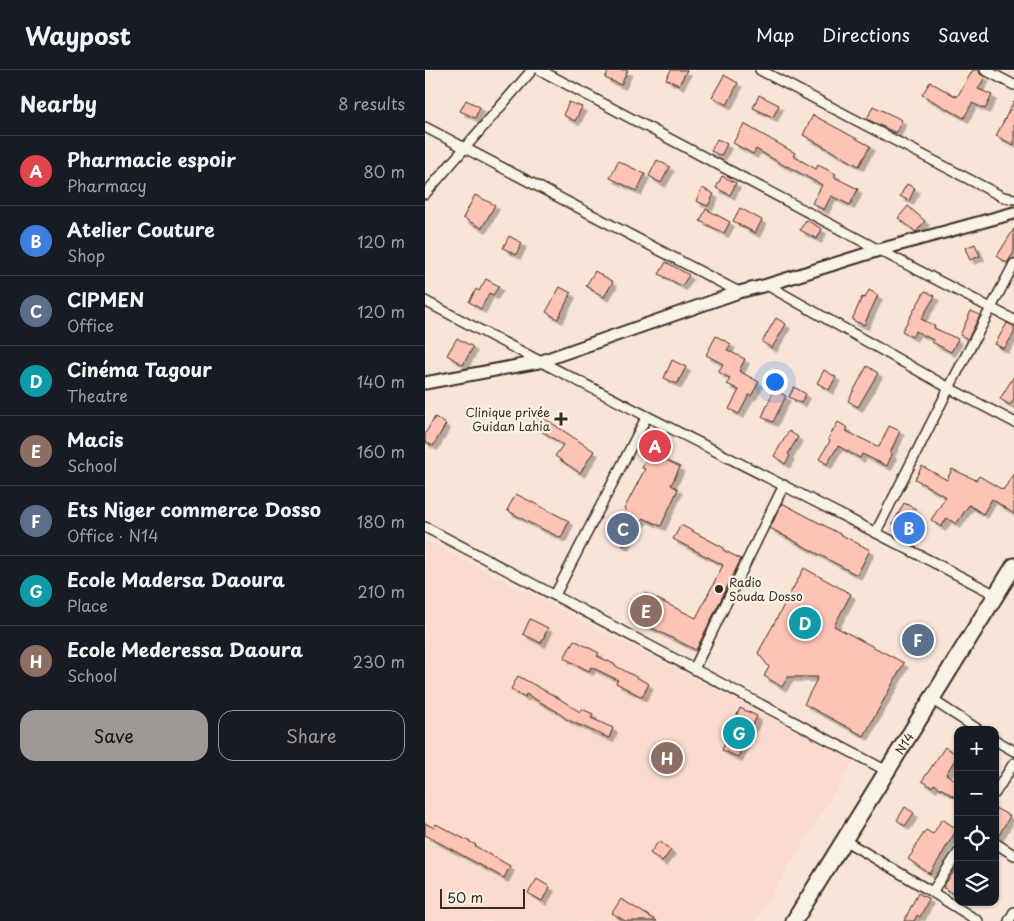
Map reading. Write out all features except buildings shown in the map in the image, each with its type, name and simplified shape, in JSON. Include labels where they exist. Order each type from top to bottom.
[{"type":"main road","name":"N14","points":[[797,920],[844,840],[1014,566]]},
{"type":"street","points":[[425,194],[532,70]]},
{"type":"street","points":[[540,70],[1014,320]]},
{"type":"street","points":[[760,70],[1003,197],[1014,199]]},
{"type":"street","points":[[985,70],[1014,85]]},
{"type":"street","points":[[425,127],[739,292]]},
{"type":"street","points":[[425,382],[539,362],[739,292],[767,286],[879,250],[1014,213]]},
{"type":"street","points":[[877,532],[1014,264]]},
{"type":"street","points":[[767,286],[949,388],[1014,422]]},
{"type":"street","points":[[425,301],[539,362],[877,532],[996,595]]},
{"type":"street","points":[[555,596],[647,416]]},
{"type":"street","points":[[694,669],[784,485]]},
{"type":"street","points":[[425,527],[887,771]]},
{"type":"street","points":[[931,699],[973,726]]},
{"type":"street","points":[[999,742],[1014,751]]},
{"type":"street","points":[[999,786],[1014,762]]},
{"type":"street","points":[[844,840],[978,921]]},
{"type":"street","points":[[999,846],[1014,855]]},
{"type":"street","points":[[932,892],[954,859]]},
{"type":"street","points":[[1009,921],[1014,912]]},
{"type":"shaded area","points":[[425,540],[854,761],[755,921],[425,921]]},
{"type":"place","name":"Clinique privée Guidan Lahia","points":[[561,419]]},
{"type":"place","name":"Pharmacie espoir","points":[[655,446]]},
{"type":"place","name":"Atelier Couture","points":[[909,528]]},
{"type":"place","name":"CIPMEN","points":[[623,529]]},
{"type":"place","name":"Radio Souda Dosso","points":[[719,589]]},
{"type":"place","name":"Macis","points":[[646,611]]},
{"type":"place","name":"Cinéma Tagour","points":[[805,623]]},
{"type":"place","name":"Ets Niger commerce Dosso","points":[[918,640]]},
{"type":"place","name":"Ecole Madersa Daoura","points":[[739,733]]},
{"type":"place","name":"Ecole Mederessa Daoura","points":[[667,758]]}]
